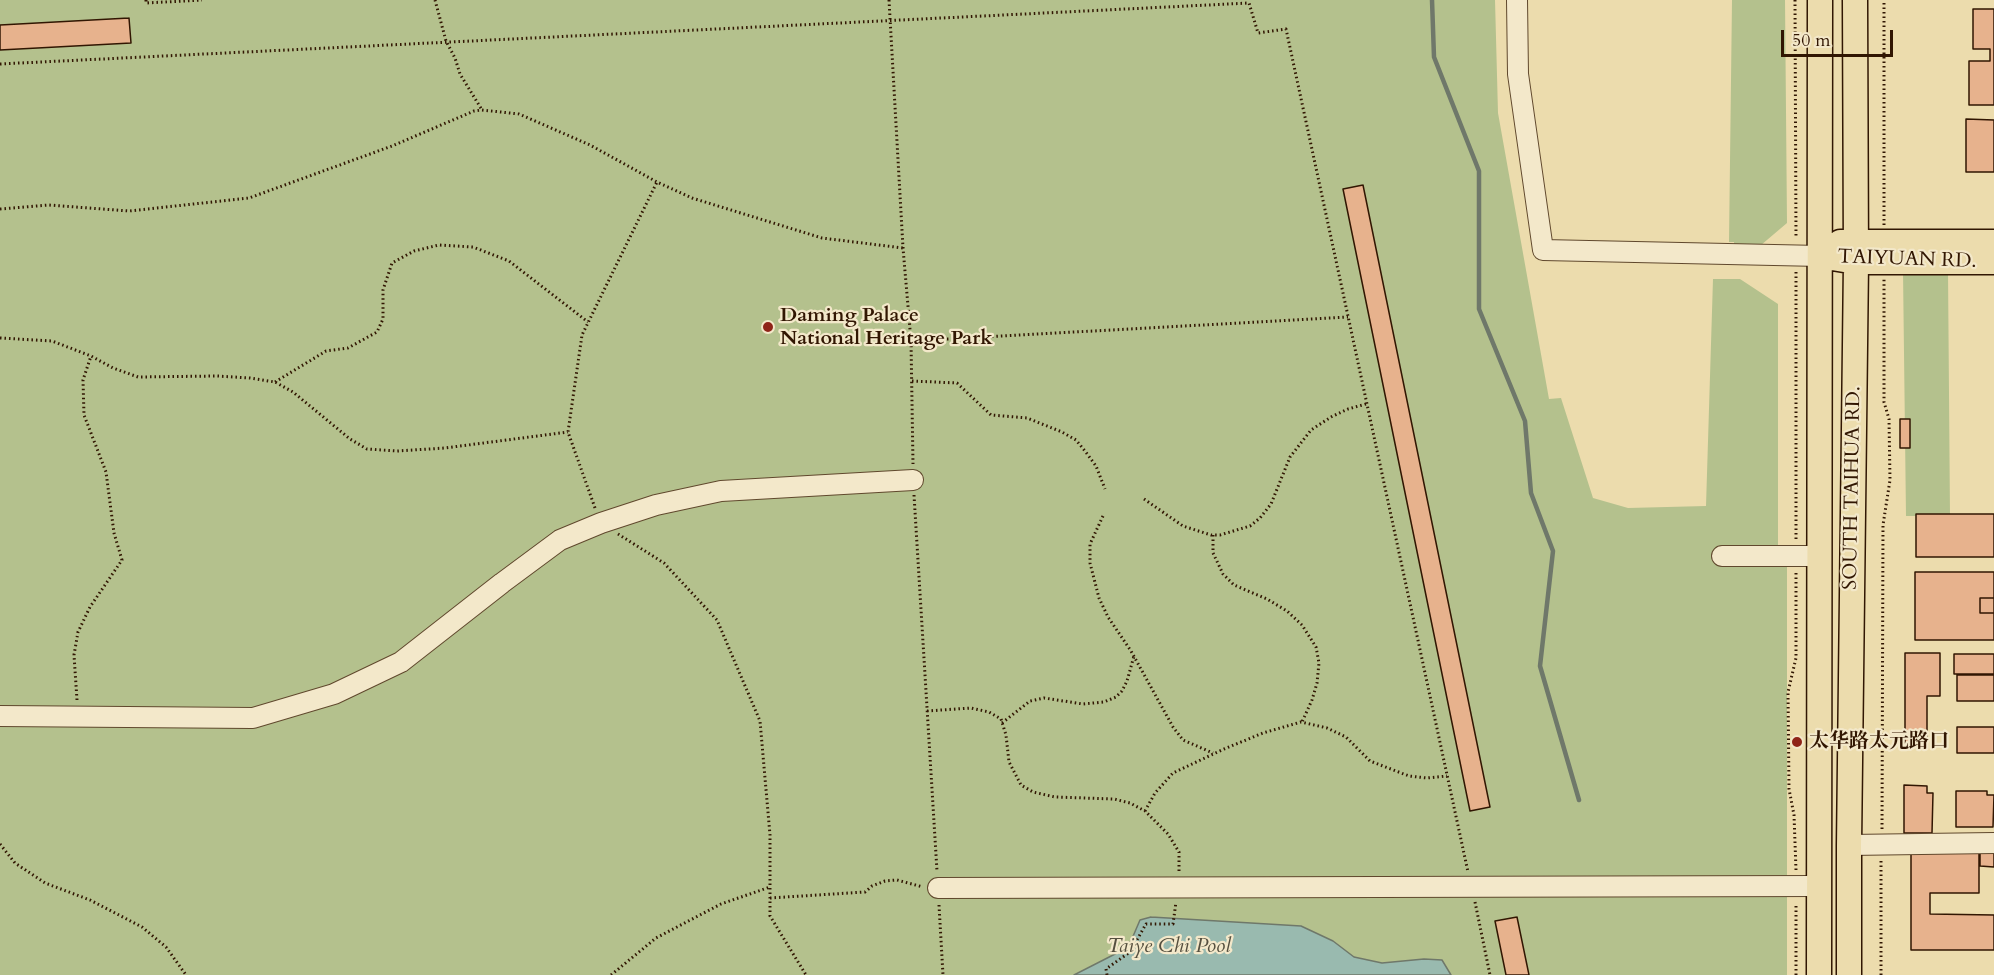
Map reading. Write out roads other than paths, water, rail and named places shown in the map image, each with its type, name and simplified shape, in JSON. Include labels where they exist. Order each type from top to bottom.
[{"type":"main road","name":"SOUTH TAIHUA RD.","points":[[1819,975],[1807,886],[1820,556],[1820,0]]},
{"type":"main road","name":"SOUTH TAIHUA RD.","points":[[1849,975],[1856,252],[1855,0]]},
{"type":"main road","name":"TAIYUAN RD.","points":[[1820,249],[1884,252],[1994,242]]},
{"type":"main road","name":"TAIYUAN RD.","points":[[1884,252],[1994,262]]},
{"type":"street","points":[[1516,0],[1518,74],[1543,250],[1796,256],[1820,249]]},
{"type":"street","points":[[0,716],[253,718],[334,694],[400,662],[560,540],[601,523],[656,505],[721,491],[913,480]]},
{"type":"street","points":[[1722,556],[1820,556]]},
{"type":"street","points":[[1849,845],[1994,843]]},
{"type":"street","points":[[938,888],[1807,886]]},
{"type":"water","name":"Taiye Chi Pool","points":[[1151,917],[1301,926],[1333,941],[1354,957],[1382,963],[1424,959],[1442,960],[1451,975],[1074,975],[1119,952],[1131,941],[1140,920]]},
{"type":"waterway","points":[[1432,0],[1434,57],[1479,171],[1479,309],[1525,421],[1531,493],[1553,551],[1540,666],[1579,800]]},
{"type":"place","name":"Daming Palace National Heritage Park","points":[[768,327]]},
{"type":"place","name":"太华路太元路口","points":[[1797,742]]}]
